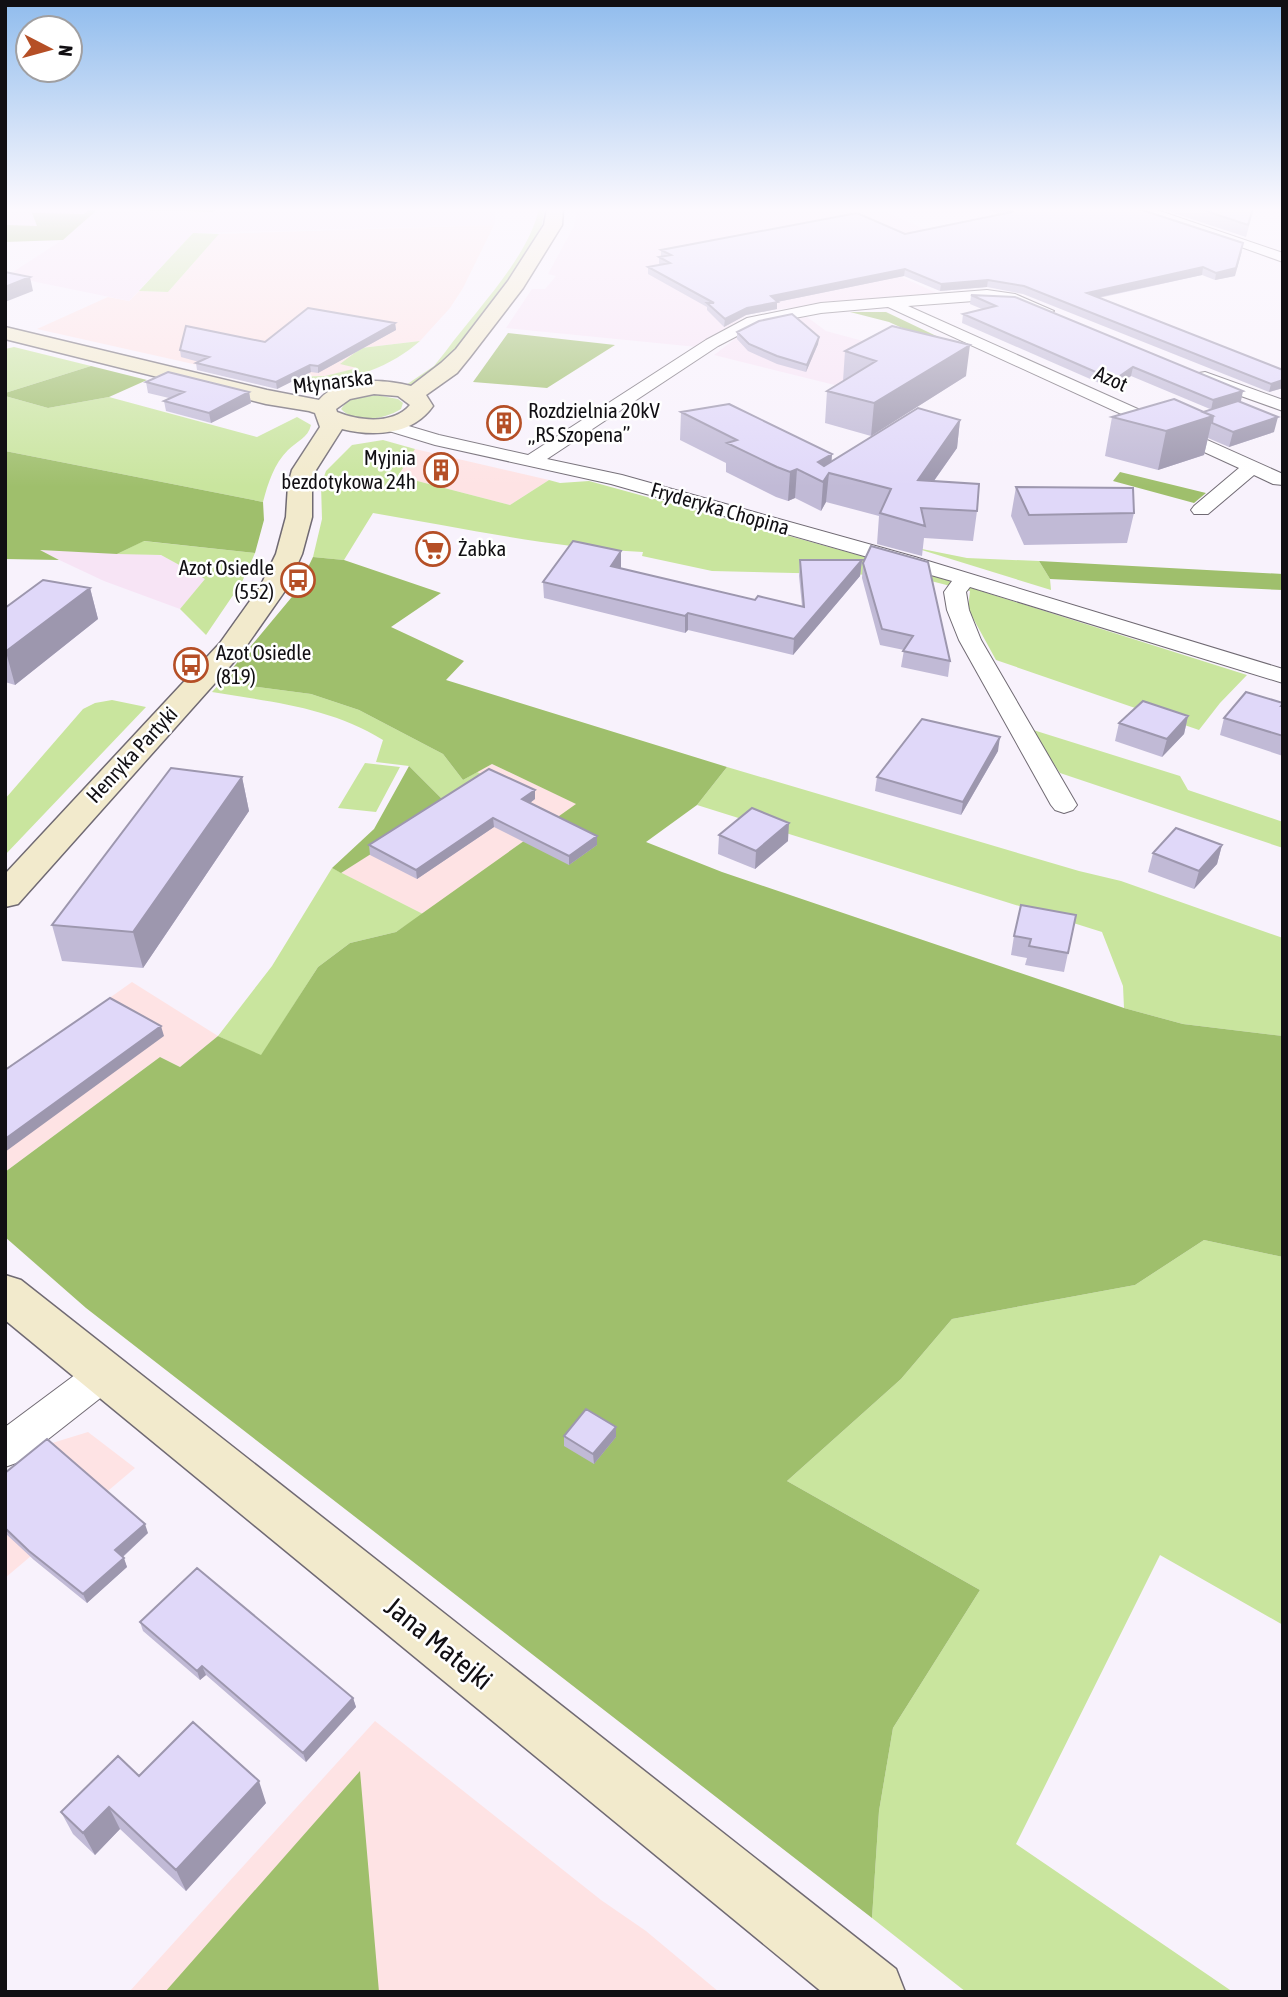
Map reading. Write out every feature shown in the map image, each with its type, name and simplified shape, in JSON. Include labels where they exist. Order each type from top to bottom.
[{"type":"main road","points":[[409,418],[422,406],[421,399],[414,394],[449,368],[503,301]]},
{"type":"main road","name":"Fryderyka Chopina","points":[[5,332],[227,385],[269,398],[329,407],[352,425],[377,425]]},
{"type":"main road","name":"Młynarska","points":[[386,388],[410,378],[426,367],[434,352]]},
{"type":"main road","name":"Młynarska","points":[[227,385],[299,388],[334,386],[380,377],[407,367]]},
{"type":"main road","name":"Młynarska","points":[[329,407],[359,389],[386,388],[414,394]]},
{"type":"main road","points":[[314,457],[332,427],[329,407]]},
{"type":"main road","name":"Młynarska","points":[[377,425],[409,418]]},
{"type":"main road","points":[[314,457],[377,425]]},
{"type":"main road","name":"Henryka Partyki","points":[[5,896],[230,649],[255,617],[289,554],[299,517],[300,485],[304,470],[314,457]]},
{"type":"main road","name":"Jana Matejki","points":[[5,1293],[873,1992]]},
{"type":"street","name":"Azot","points":[[532,460],[712,343],[746,324],[792,312],[923,301]]},
{"type":"street","name":"Azot","points":[[1022,301],[1055,315]]},
{"type":"street","name":"Azot","points":[[890,304],[1280,480]]},
{"type":"street","points":[[1195,373],[1283,406]]},
{"type":"street","name":"Fryderyka Chopina","points":[[409,418],[473,447]]},
{"type":"street","name":"Fryderyka Chopina","points":[[377,425],[615,479],[965,578],[1283,676]]},
{"type":"street","points":[[1201,510],[1252,467]]},
{"type":"street","points":[[965,578],[955,592],[957,610],[970,640],[1064,805]]},
{"type":"street","points":[[5,1450],[104,1374]]},
{"type":"shaded area","points":[[99,301],[454,301],[420,341],[361,348],[342,364],[359,368],[325,376],[275,377],[211,368],[37,329]]},
{"type":"shaded area","points":[[524,301],[857,301],[752,312],[697,347],[506,328]]},
{"type":"shaded area","points":[[803,314],[826,331],[915,355],[851,389],[714,355],[744,332]]},
{"type":"shaded area","points":[[415,449],[549,480],[510,505],[398,476]]},
{"type":"shaded area","points":[[38,550],[161,555],[206,579],[180,609],[104,581]]},
{"type":"shaded area","points":[[492,764],[577,804],[423,914],[341,873],[489,777],[477,772]]},
{"type":"shaded area","points":[[132,982],[218,1036],[180,1067],[160,1057],[5,1172],[5,1072]]},
{"type":"shaded area","points":[[88,1432],[135,1468],[5,1578],[5,1480],[49,1444]]},
{"type":"shaded area","points":[[375,1721],[601,1900],[646,1931],[719,1992],[129,1992]]},
{"type":"green space","points":[[485,301],[491,301],[439,368],[410,389],[403,387],[434,366]]},
{"type":"green space","points":[[850,312],[886,312],[949,342],[935,343],[889,322]]},
{"type":"green space","points":[[508,333],[615,345],[547,388],[473,382]]},
{"type":"green space","points":[[420,341],[389,363],[352,377],[313,382],[275,377],[325,376],[357,368],[340,364],[361,348]]},
{"type":"green space","points":[[14,347],[91,366],[5,393],[5,349]]},
{"type":"green space","points":[[91,366],[147,380],[109,397],[48,408],[5,396],[5,393]]},
{"type":"green space","points":[[376,395],[398,399],[403,403],[401,409],[387,415],[362,419],[341,409],[348,400]]},
{"type":"green space","points":[[5,396],[48,408],[109,397],[257,437],[297,417],[311,425],[305,436],[279,461],[263,502],[5,451]]},
{"type":"green space","points":[[383,440],[415,449],[398,476],[510,505],[549,480],[560,483],[589,481],[927,574],[1247,675],[1199,730],[996,660],[968,609],[970,591],[921,576],[712,571],[642,556],[643,552],[541,542],[373,513],[344,560],[313,557],[322,519],[321,485],[326,471],[352,445]]},
{"type":"green space","points":[[5,451],[263,502],[264,520],[255,553],[144,541],[117,554],[40,550],[59,560],[5,559]]},
{"type":"green space","points":[[1120,472],[1206,493],[1194,503],[1113,481]]},
{"type":"green space","points":[[143,541],[255,553],[242,582],[206,635],[180,609],[205,579],[161,555],[117,554]]},
{"type":"green space","points":[[912,547],[967,558],[1039,561],[1050,579],[1051,590]]},
{"type":"green space","points":[[313,557],[344,560],[441,593],[391,627],[464,661],[446,680],[727,767],[697,805],[646,842],[722,872],[1124,1008],[1183,1024],[1283,1036],[1283,1257],[1204,1240],[1135,1285],[952,1319],[901,1379],[787,1481],[980,1590],[893,1728],[879,1811],[872,1918],[86,1308],[5,1237],[5,1172],[160,1057],[180,1067],[218,1036],[261,1055],[318,967],[350,943],[396,932],[576,804],[492,764],[463,780],[443,754],[359,710],[311,694],[221,682],[296,592]]},
{"type":"green space","points":[[1039,561],[1283,574],[1283,590],[1050,579]]},
{"type":"green space","points":[[221,682],[311,694],[359,710],[443,754],[463,780],[477,772],[490,778],[448,805],[409,766],[376,762],[383,740],[363,729],[300,707],[212,692]]},
{"type":"green space","points":[[112,700],[146,707],[5,855],[5,799],[83,709],[95,703]]},
{"type":"green space","points":[[1030,729],[1180,776],[1188,790],[1283,822],[1283,848],[1060,773]]},
{"type":"green space","points":[[365,763],[400,767],[376,812],[338,808]]},
{"type":"green space","points":[[409,766],[448,805],[341,873],[332,868],[374,829]]},
{"type":"green space","points":[[727,767],[1121,881],[1283,938],[1283,1036],[1183,1024],[1124,1008],[1123,986],[1102,932],[697,805]]},
{"type":"green space","points":[[332,868],[423,914],[396,932],[350,943],[318,967],[261,1056],[218,1036],[272,966]]},
{"type":"green space","points":[[1204,1240],[1283,1257],[1283,1625],[1160,1555],[1016,1844],[1233,1992],[966,1992],[872,1918],[879,1811],[893,1728],[980,1590],[787,1481],[901,1379],[952,1319],[1135,1285]]},
{"type":"green space","points":[[360,1771],[379,1992],[165,1992]]},
{"type":"building","points":[[711,301],[778,302],[747,308],[725,319],[707,303],[714,303]]},
{"type":"building","points":[[985,301],[1025,301],[1243,391],[1213,400],[1133,367],[1114,380],[963,314],[996,306]]},
{"type":"building","points":[[1062,301],[1108,301],[1283,370],[1283,380],[1271,384]]},
{"type":"building","points":[[308,308],[395,323],[318,366],[310,365],[276,382],[196,363],[209,357],[180,350],[186,326],[265,342]]},
{"type":"building","points":[[792,314],[819,337],[807,365],[749,344],[737,332],[759,321]]},
{"type":"building","points":[[892,326],[970,345],[874,403],[827,391],[876,361],[845,351]]},
{"type":"building","points":[[168,372],[249,392],[209,413],[164,401],[184,392],[146,382]]},
{"type":"building","points":[[1174,399],[1213,416],[1166,431],[1112,417]]},
{"type":"building","points":[[1238,401],[1278,417],[1233,432],[1212,423],[1213,416],[1203,412]]},
{"type":"building","points":[[729,404],[832,454],[818,462],[824,466],[918,408],[960,420],[918,480],[979,484],[977,511],[921,508],[925,526],[880,513],[891,489],[829,473],[823,482],[797,469],[790,472],[727,443],[737,440],[681,412]]},
{"type":"building","points":[[1016,487],[1133,488],[1134,513],[1029,515]]},
{"type":"building","points":[[573,541],[621,551],[611,566],[755,600],[758,596],[804,607],[800,560],[862,560],[794,639],[543,582]]},
{"type":"building","points":[[871,546],[928,562],[950,661],[903,651],[913,636],[882,629],[863,563]]},
{"type":"building","points":[[43,580],[90,588],[5,652],[5,608]]},
{"type":"building","points":[[1246,692],[1283,703],[1283,736],[1224,718]]},
{"type":"building","points":[[1143,701],[1188,716],[1167,739],[1119,723]]},
{"type":"building","points":[[922,719],[1000,737],[963,802],[877,777]]},
{"type":"building","points":[[171,768],[242,777],[133,932],[52,925]]},
{"type":"building","points":[[489,769],[535,790],[522,799],[597,836],[569,856],[493,818],[416,870],[369,845]]},
{"type":"building","points":[[752,808],[789,823],[756,851],[719,835]]},
{"type":"building","points":[[1176,828],[1222,845],[1199,871],[1153,853]]},
{"type":"building","points":[[1021,905],[1076,915],[1068,953],[1029,946],[1031,939],[1014,936]]},
{"type":"building","points":[[110,998],[161,1026],[5,1139],[5,1070]]},
{"type":"building","points":[[586,1409],[616,1427],[593,1454],[564,1436]]},
{"type":"building","points":[[47,1439],[145,1524],[115,1550],[124,1558],[83,1594],[5,1528],[5,1473]]},
{"type":"building","points":[[197,1568],[353,1698],[303,1753],[202,1666],[197,1671],[140,1622]]},
{"type":"building","points":[[193,1722],[259,1781],[176,1870],[109,1807],[83,1833],[61,1812],[118,1756],[139,1776]]},
{"type":"place","name":"Rozdzielnia 20kV „RS Szopena”","points":[[504,423]]},
{"type":"place","name":"Myjnia bezdotykowa 24h","points":[[441,470]]},
{"type":"place","name":"Żabka","points":[[433,549]]},
{"type":"place","name":"Azot Osiedle (552)","points":[[298,580]]},
{"type":"place","name":"Azot Osiedle (819)","points":[[191,665]]}]
